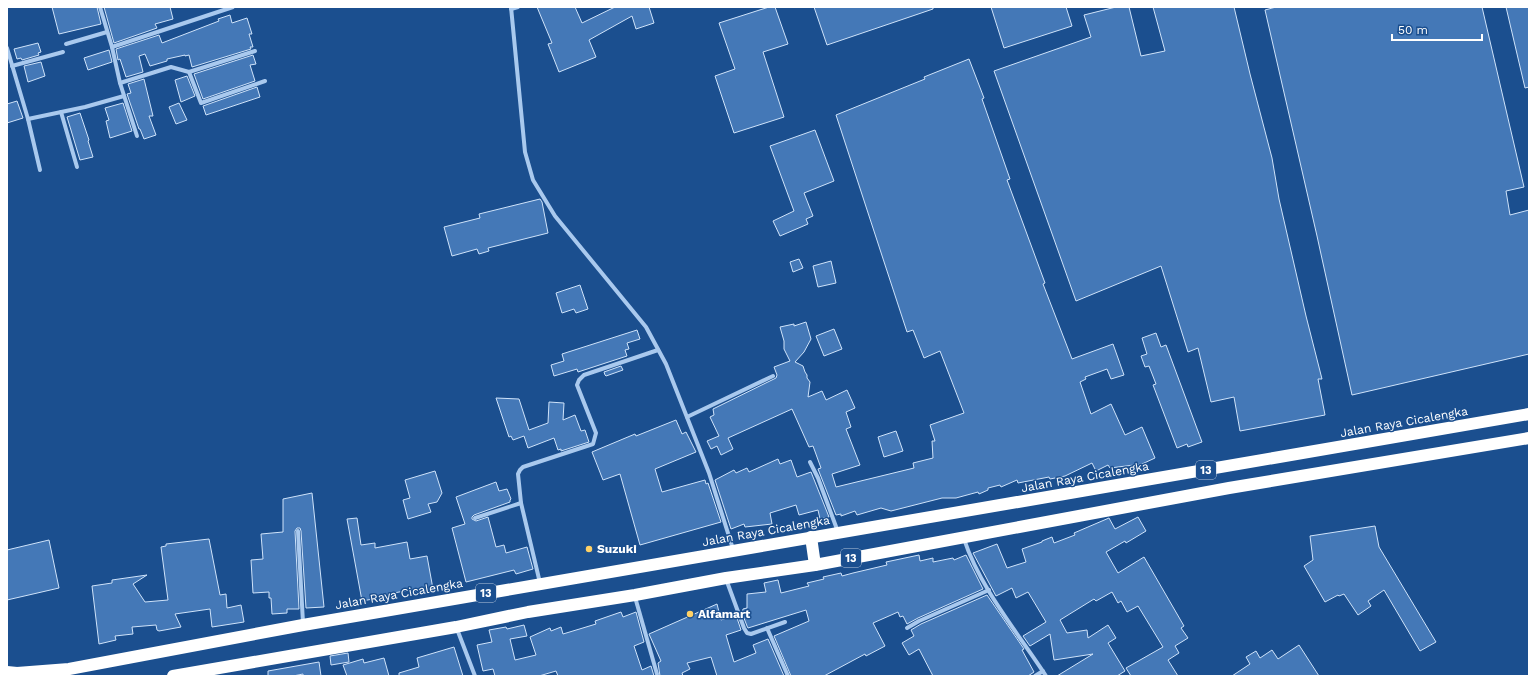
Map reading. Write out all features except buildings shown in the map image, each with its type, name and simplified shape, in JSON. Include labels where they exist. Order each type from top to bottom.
[{"type":"highway","name":"Jalan Raya Cicalengka","points":[[7,672],[17,674],[69,669],[303,625],[1529,414]]},
{"type":"highway","name":"13","points":[[173,676],[195,674],[528,612],[635,595],[726,578],[815,565],[1229,488],[1529,438]]},
{"type":"highway","points":[[811,537],[815,565]]},
{"type":"street","points":[[100,7],[112,47],[120,83],[137,136]]},
{"type":"street","points":[[112,47],[233,7]]},
{"type":"street","points":[[518,7],[511,8],[525,152],[533,180],[555,216],[646,327],[666,364],[687,417],[709,473],[734,551]]},
{"type":"street","points":[[66,44],[107,32]]},
{"type":"street","points":[[7,48],[28,119],[40,170]]},
{"type":"street","points":[[120,83],[170,67],[189,72],[255,51]]},
{"type":"street","points":[[12,66],[63,52]]},
{"type":"street","points":[[189,72],[201,103],[265,81]]},
{"type":"street","points":[[28,119],[124,96]]},
{"type":"street","points":[[61,112],[77,167]]},
{"type":"street","points":[[540,584],[521,503],[518,474],[520,470],[523,467],[593,444],[596,440],[596,433],[577,385],[579,380],[584,375],[658,350]]},
{"type":"street","points":[[687,417],[773,376]]},
{"type":"street","points":[[810,462],[818,478],[838,533]]},
{"type":"street","points":[[475,518],[521,503]]},
{"type":"street","points":[[298,531],[303,625]]},
{"type":"street","points":[[964,538],[976,568],[989,590],[1046,676]]},
{"type":"street","points":[[726,578],[747,633],[752,634],[785,622]]},
{"type":"street","points":[[907,628],[919,621],[989,590]]},
{"type":"street","points":[[635,595],[657,674]]},
{"type":"street","points":[[456,626],[475,676]]},
{"type":"street","points":[[767,628],[788,676]]},
{"type":"street","points":[[1035,676],[1043,671]]},
{"type":"place","name":"Suzuki","points":[[589,549]]},
{"type":"place","name":"Alfamart","points":[[690,614]]}]
